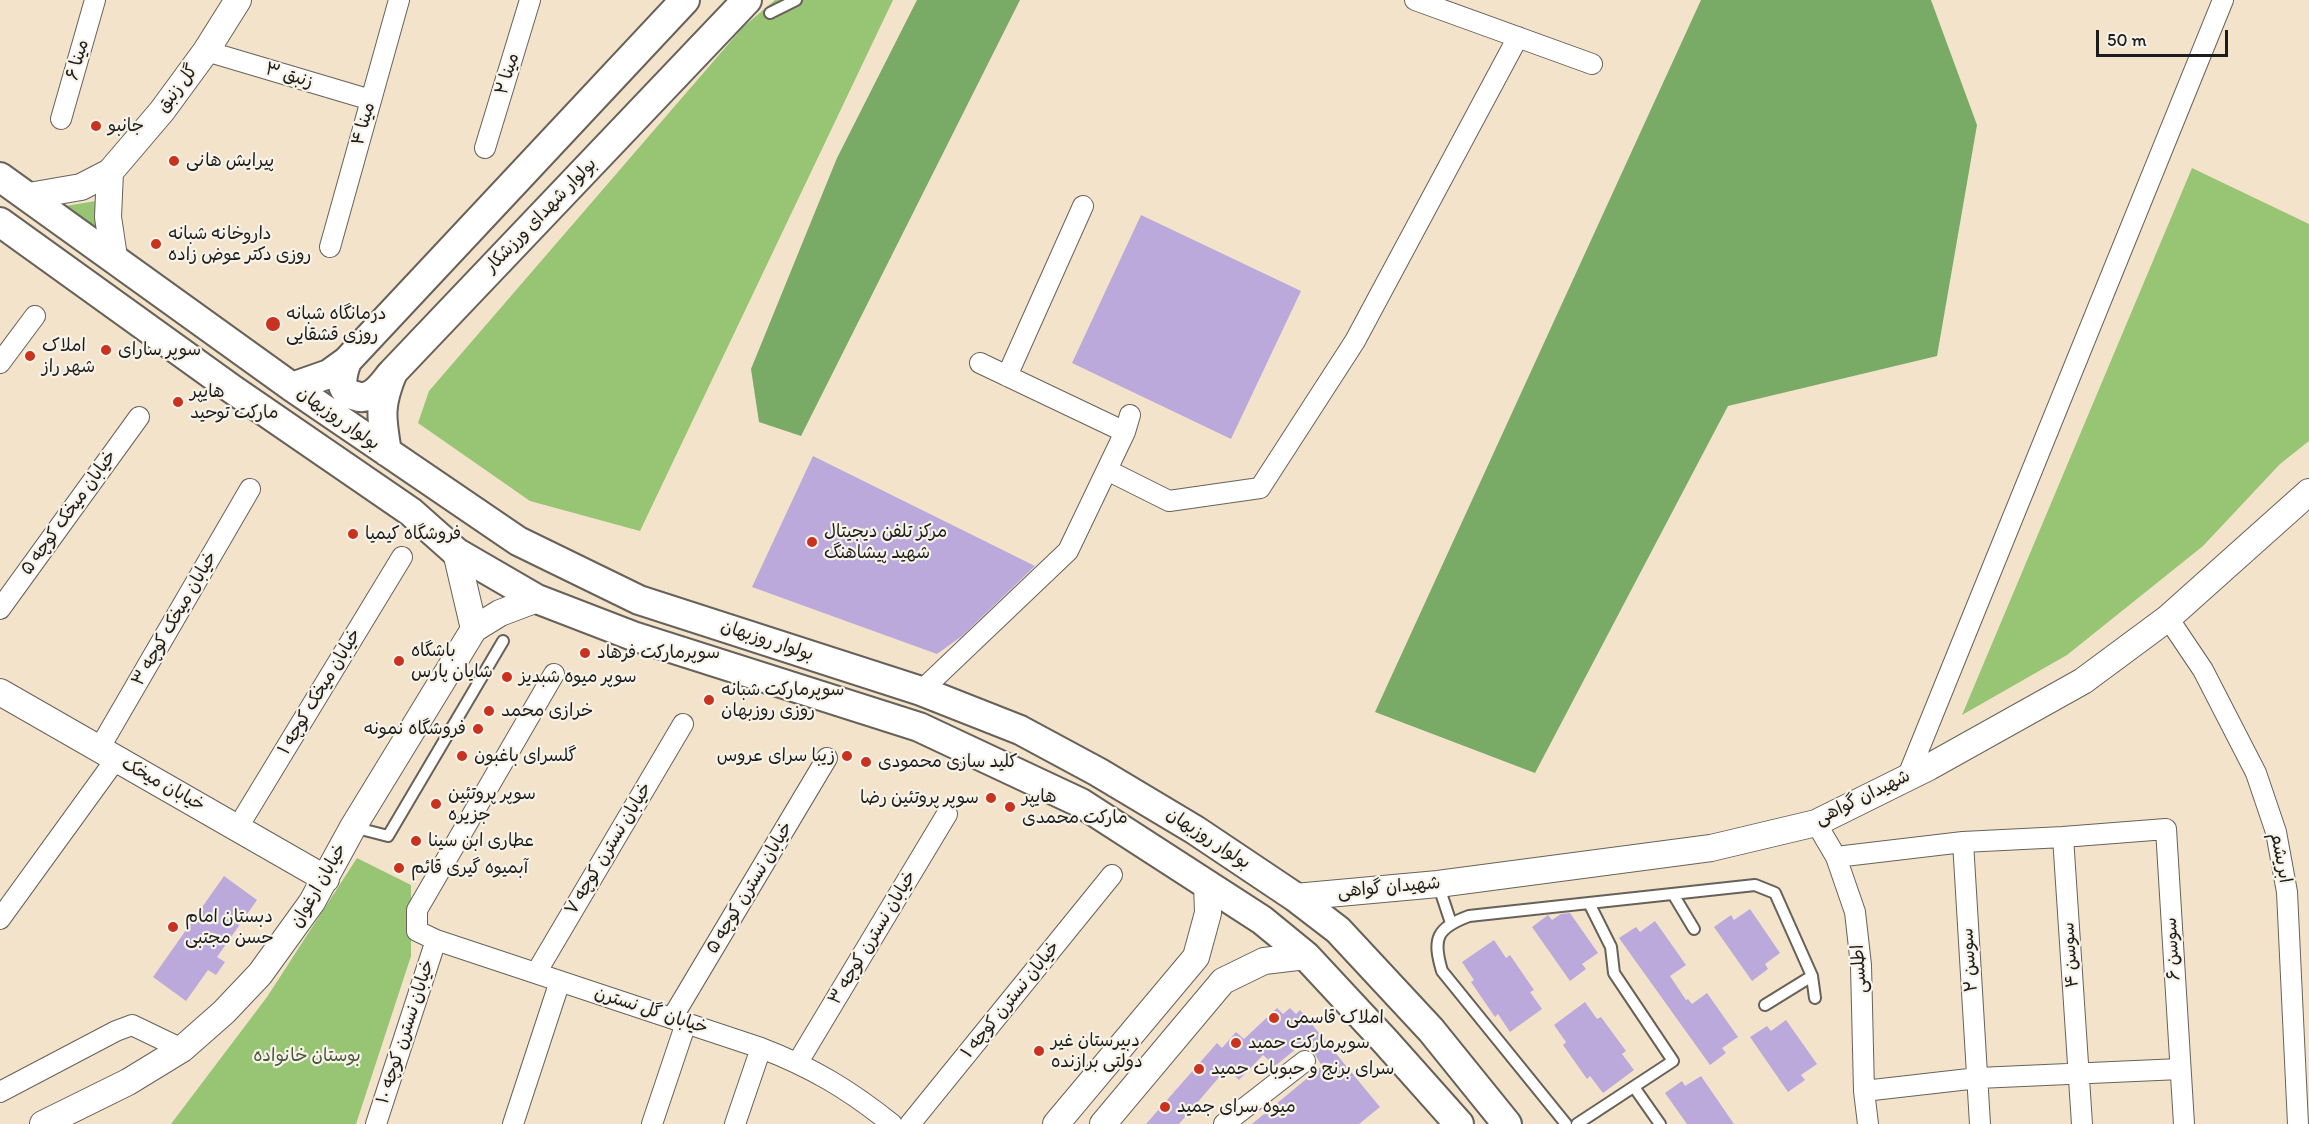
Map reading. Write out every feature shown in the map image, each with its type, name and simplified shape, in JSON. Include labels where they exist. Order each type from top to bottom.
[{"type":"main road","points":[[292,387],[329,374],[346,361],[685,0]]},
{"type":"main road","name":"بولوار شهدای ورزشکار","points":[[387,452],[382,423],[383,396],[393,372],[759,6]]},
{"type":"main road","name":"بولوار روزبهان","points":[[0,177],[292,387],[518,541],[639,600],[921,691],[1020,730],[1098,772],[1194,830],[1295,897],[1338,930],[1431,1030],[1506,1124]]},
{"type":"main road","name":"بولوار روزبهان","points":[[0,222],[222,382],[411,512],[456,552],[537,599],[633,636],[919,727],[1082,803],[1262,920],[1306,956],[1456,1120]]},
{"type":"main road","points":[[346,361],[341,377],[343,386],[352,396],[368,396],[376,392],[393,372]]},
{"type":"main road","points":[[1456,1120],[1479,1090]]},
{"type":"street","name":"مینا ۶","points":[[61,119],[95,0]]},
{"type":"street","name":"گل زنبق","points":[[29,196],[81,188],[110,172],[162,111],[206,51],[238,0]]},
{"type":"street","name":"مینا ۴","points":[[330,247],[399,0]]},
{"type":"street","name":"مینا ۲","points":[[485,148],[530,0]]},
{"type":"street","points":[[1415,0],[1592,64]]},
{"type":"street","points":[[1907,778],[2223,0]]},
{"type":"street","points":[[1107,470],[1169,501],[1260,488],[1355,341],[1518,37]]},
{"type":"street","name":"زنبق ۳","points":[[206,51],[371,100]]},
{"type":"street","points":[[110,172],[108,217],[114,257]]},
{"type":"street","points":[[1007,376],[1083,206]]},
{"type":"street","points":[[0,363],[35,316]]},
{"type":"street","points":[[921,691],[1068,551],[1128,424],[980,363]]},
{"type":"street","name":"خیابان میخک کوچه ۵","points":[[0,609],[139,417]]},
{"type":"street","name":"خیابان میخک کوچه ۳","points":[[0,919],[107,754],[250,489]]},
{"type":"street","name":"شهیدان گواهی","points":[[1295,897],[1438,884],[1711,848],[1816,823],[1907,778],[2083,681],[2168,618],[2309,492]]},
{"type":"street","points":[[456,552],[474,629],[500,613],[537,599]]},
{"type":"street","name":"خیابان میخک کوچه ۱","points":[[238,827],[402,556]]},
{"type":"street","name":"ابریشم","points":[[2168,618],[2203,670],[2256,773],[2276,832],[2287,892],[2302,1079],[2298,1124]]},
{"type":"street","name":"خیابان ارغوان","points":[[43,1124],[128,1082],[182,1049],[224,1012],[260,974],[288,937],[326,879],[353,826],[474,629]]},
{"type":"street","name":"خیابان گل نسترن","points":[[554,674],[417,910],[417,931],[436,940],[798,1062],[853,1094],[890,1123]]},
{"type":"street","name":"خیابان میخک","points":[[2,696],[238,827],[326,879]]},
{"type":"street","name":"خیابان نسترن کوچه ۷","points":[[536,973],[683,724]]},
{"type":"street","name":"خیابان نسترن کوچه ۵","points":[[652,1124],[679,1020],[827,758]]},
{"type":"street","name":"خیابان نسترن کوچه ۳","points":[[798,1062],[947,814]]},
{"type":"street","name":"اطلسی","points":[[1816,823],[1836,857],[1855,912],[1861,965],[1864,1091],[1868,1124]]},
{"type":"street","name":"سوسن ۶","points":[[2063,837],[2166,829],[2184,1124]]},
{"type":"street","points":[[1836,857],[1963,842],[2063,837]]},
{"type":"street","name":"سوسن ۴","points":[[2063,837],[2082,1124]]},
{"type":"street","name":"سوسن ۲","points":[[1963,842],[1980,1124]]},
{"type":"street","name":"خیابان نسترن کوچه ۱","points":[[910,1124],[1112,875]]},
{"type":"street","points":[[1056,1124],[1196,957],[1208,913],[1207,884]]},
{"type":"street","name":"خیابان نسترن کوچه ۱۰","points":[[376,1124],[436,940]]},
{"type":"street","points":[[1196,957],[1207,956],[1217,960],[1223,970],[1223,981]]},
{"type":"street","points":[[1103,1124],[1223,981],[1264,961],[1306,956]]},
{"type":"street","points":[[513,1124],[560,981]]},
{"type":"street","points":[[0,1092],[116,1031],[132,1025],[182,1049]]},
{"type":"street","points":[[735,1124],[761,1048]]},
{"type":"street","points":[[1234,1121],[1305,1061]]},
{"type":"street","points":[[1864,1091],[1978,1078],[2180,1069]]},
{"type":"lane","points":[[759,6],[796,0]]},
{"type":"lane","points":[[353,826],[388,836],[503,641]]},
{"type":"lane","points":[[1438,884],[1451,923]]},
{"type":"lane","points":[[1566,1124],[1442,971],[1437,953],[1438,937],[1451,923],[1469,916],[1755,885],[1775,893],[1812,976],[1815,998]]},
{"type":"lane","points":[[1673,894],[1694,929]]},
{"type":"lane","points":[[1577,1124],[1673,1061],[1614,973],[1611,947],[1589,903]]},
{"type":"lane","points":[[1765,1005],[1812,976]]},
{"type":"lane","points":[[1634,1088],[1660,1124]]},
{"type":"green space","points":[[775,0],[893,0],[640,531],[530,501],[418,423],[429,391],[743,27]]},
{"type":"green space","points":[[917,0],[1020,0],[801,436],[759,422],[751,369],[837,158]]},
{"type":"green space","points":[[1701,0],[1931,0],[1977,125],[1937,356],[1728,406],[1535,773],[1375,712]]},
{"type":"green space","points":[[2192,168],[2309,224],[2309,441],[2280,464],[2203,546],[2067,655],[1962,715]]},
{"type":"green space","points":[[96,201],[97,236],[53,208]]},
{"type":"green space","name":"بوستان خانواده","points":[[357,858],[411,885],[411,956],[356,1124],[171,1124],[267,997]]},
{"type":"building","points":[[1141,215],[1301,291],[1231,439],[1072,363]]},
{"type":"building","points":[[813,456],[1035,566],[962,636],[937,654],[752,587]]},
{"type":"building","points":[[224,876],[257,900],[217,957],[225,962],[216,975],[208,970],[186,1001],[153,977]]},
{"type":"building","points":[[1750,909],[1780,953],[1765,964],[1768,969],[1752,981],[1714,927],[1731,915],[1734,920]]},
{"type":"building","points":[[1570,913],[1598,953],[1582,964],[1586,969],[1570,981],[1532,927],[1548,915],[1552,920],[1561,914]]},
{"type":"building","points":[[1655,921],[1686,965],[1670,976],[1686,1000],[1688,999],[1692,1004],[1707,993],[1738,1037],[1722,1048],[1726,1053],[1710,1065],[1619,938],[1636,927],[1640,932]]},
{"type":"building","points":[[1494,940],[1506,958],[1510,955],[1534,990],[1530,992],[1542,1009],[1510,1032],[1498,1014],[1495,1017],[1471,982],[1474,980],[1462,962]]},
{"type":"building","points":[[1585,1002],[1597,1019],[1601,1017],[1626,1051],[1622,1054],[1634,1070],[1603,1093],[1590,1076],[1587,1079],[1563,1045],[1566,1042],[1554,1025]]},
{"type":"building","points":[[1277,1008],[1283,1014],[1290,1008],[1296,1014],[1300,1010],[1380,1107],[1359,1124],[1252,1124],[1322,1066],[1314,1053],[1302,1044],[1275,1066],[1263,1055],[1239,1080],[1227,1068],[1179,1124],[1146,1124],[1217,1043],[1222,1048],[1236,1032],[1244,1039]]},
{"type":"building","points":[[1786,1020],[1817,1064],[1801,1075],[1805,1080],[1788,1092],[1750,1037],[1767,1026],[1771,1031]]},
{"type":"building","points":[[1701,1076],[1734,1124],[1687,1124],[1665,1093],[1682,1081],[1685,1086]]},
{"type":"place","name":"جانبو","points":[[96,126]]},
{"type":"place","name":"پیرایش هانی","points":[[174,161]]},
{"type":"place","name":"داروخانه شبانه روزی دکتر عوض زاده","points":[[156,244]]},
{"type":"place","name":"درمانگاه شبانه روزی قشقایی","points":[[273,324]]},
{"type":"place","name":"سوپر سارای","points":[[106,350]]},
{"type":"place","name":"املاک شهر راز","points":[[30,356]]},
{"type":"place","name":"هایپر مارکت توحید","points":[[178,402]]},
{"type":"place","name":"فروشگاه کیمیا","points":[[353,534]]},
{"type":"place","name":"مرکز تلفن دیجیتال شهید پیشاهنگ","points":[[812,542]]},
{"type":"place","name":"سوپرمارکت فرهاد","points":[[585,653]]},
{"type":"place","name":"باشگاه شایان پارس","points":[[399,661]]},
{"type":"place","name":"سوپر میوه شبدیز","points":[[507,677]]},
{"type":"place","name":"سوپرمارکت شبانه روزی روزبهان","points":[[709,700]]},
{"type":"place","name":"خرازی محمد","points":[[489,711]]},
{"type":"place","name":"فروشگاه نمونه","points":[[478,729]]},
{"type":"place","name":"گلسرای باغبون","points":[[462,756]]},
{"type":"place","name":"زیبا سرای عروس","points":[[847,756]]},
{"type":"place","name":"کلید سازی محمودی","points":[[866,762]]},
{"type":"place","name":"سوپر پروتئین رضا","points":[[991,798]]},
{"type":"place","name":"سوپر پروتئین جزیره","points":[[436,804]]},
{"type":"place","name":"هایپر مارکت محمدی","points":[[1010,807]]},
{"type":"place","name":"عطاری ابن سینا","points":[[416,841]]},
{"type":"place","name":"آبمیوه گیری قائم","points":[[399,868]]},
{"type":"place","name":"دبستان امام حسن مجتبی","points":[[173,927]]},
{"type":"place","name":"املاک قاسمی","points":[[1274,1018]]},
{"type":"place","name":"سوپرمارکت حمید","points":[[1236,1043]]},
{"type":"place","name":"دبیرستان غیر دولتی برازنده","points":[[1039,1051]]},
{"type":"place","name":"سرای برنج و حبوبات حمید","points":[[1199,1069]]},
{"type":"place","name":"میوه سرای جمید","points":[[1165,1107]]}]
